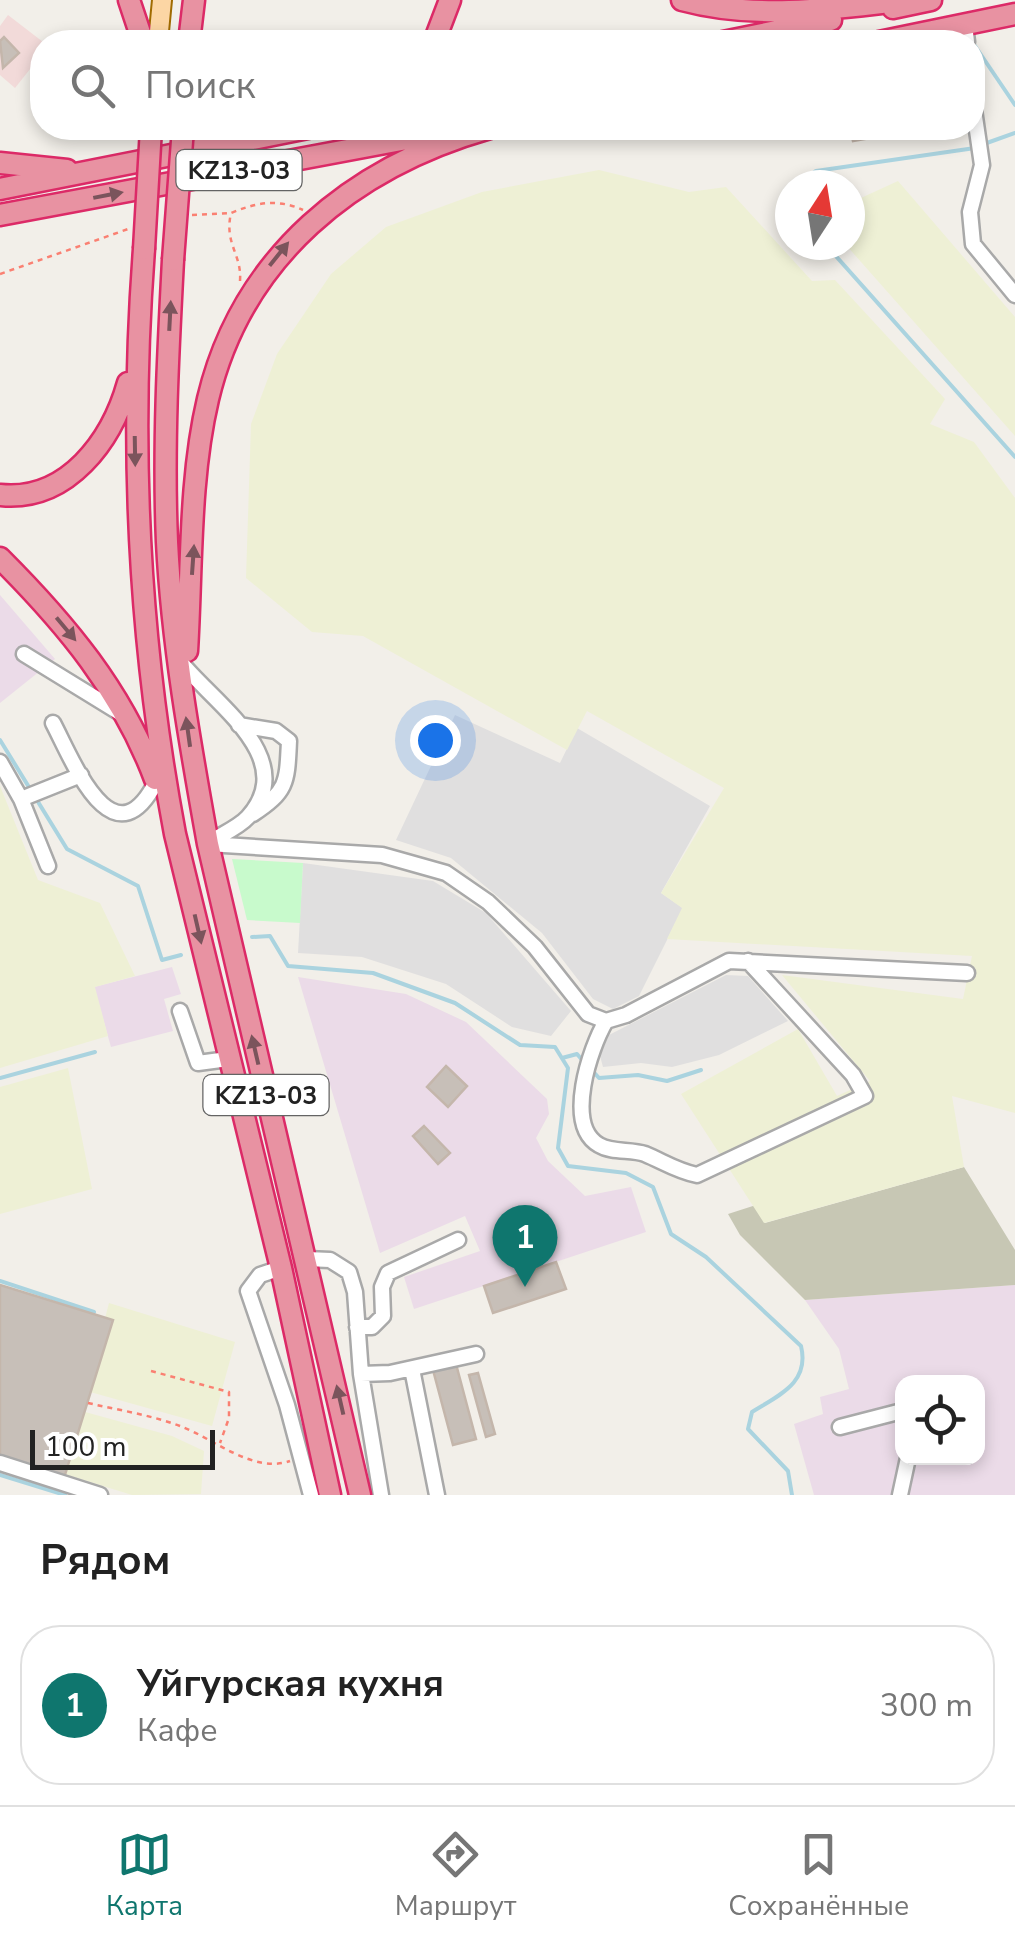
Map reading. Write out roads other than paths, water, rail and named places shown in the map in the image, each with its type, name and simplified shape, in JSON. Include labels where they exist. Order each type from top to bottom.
[{"type":"highway","points":[[129,0],[139,30]]},
{"type":"highway","points":[[439,30],[450,0]]},
{"type":"highway","points":[[682,0],[755,10],[817,11],[907,0]]},
{"type":"highway","points":[[782,30],[931,0]]},
{"type":"highway","points":[[189,30],[192,3]]},
{"type":"highway","points":[[969,30],[1010,19]]},
{"type":"highway","name":"KZ13-03","points":[[150,140],[136,358],[138,560],[143,634],[175,834],[282,1268],[330,1495]]},
{"type":"highway","name":"KZ13-03","points":[[182,140],[173,260],[165,477],[184,693],[208,844],[360,1495]]},
{"type":"highway","name":"KZ13-03","points":[[94,173],[251,140]]},
{"type":"highway","name":"KZ13-03","points":[[4,215],[402,140]]},
{"type":"highway","points":[[182,663],[207,402],[237,318],[284,246],[315,216],[395,163],[445,140]]},
{"type":"highway","points":[[0,163],[94,173]]},
{"type":"highway","points":[[0,189],[94,173]]},
{"type":"highway","points":[[0,495],[58,481],[102,448],[120,414],[136,358]]},
{"type":"highway","points":[[0,558],[94,662],[129,719],[175,834]]},
{"type":"main road","points":[[159,30],[162,0]]},
{"type":"street","points":[[978,140],[982,165],[970,212],[972,244],[1015,296]]},
{"type":"street","points":[[24,654],[129,719]]},
{"type":"street","points":[[182,663],[258,744],[264,766],[260,796],[248,817]]},
{"type":"street","points":[[53,723],[95,802],[112,812],[130,812],[145,804],[156,782]]},
{"type":"street","points":[[208,844],[280,796],[288,776],[289,741],[276,731],[238,724]]},
{"type":"street","points":[[0,762],[21,798],[48,866]]},
{"type":"street","points":[[21,798],[80,775]]},
{"type":"street","points":[[208,844],[382,855],[446,872],[488,902],[535,947],[588,1014],[606,1021],[626,1015],[700,972],[729,960],[967,973]]},
{"type":"street","points":[[606,1021],[590,1048],[581,1117],[585,1134],[601,1147],[642,1153],[673,1170],[697,1175],[865,1096],[853,1075],[748,960]]},
{"type":"street","points":[[180,1011],[198,1063],[228,1059]]},
{"type":"street","points":[[358,1327],[372,1327],[383,1316],[382,1286],[388,1273],[458,1240]]},
{"type":"street","points":[[307,1259],[330,1260],[348,1272],[381,1495]]},
{"type":"street","points":[[282,1268],[260,1275],[248,1291],[311,1495]]},
{"type":"street","points":[[362,1374],[412,1369],[476,1354]]},
{"type":"street","points":[[412,1369],[437,1495]]},
{"type":"street","points":[[840,1426],[895,1413]]},
{"type":"street","points":[[0,1463],[100,1495]]},
{"type":"street","points":[[900,1495],[906,1465]]},
{"type":"waterway","points":[[985,61],[1015,105]]},
{"type":"waterway","points":[[984,144],[1015,133]]},
{"type":"waterway","points":[[823,170],[975,148]]},
{"type":"waterway","points":[[839,260],[1015,457]]},
{"type":"waterway","points":[[0,740],[67,849],[138,886],[162,960],[181,955]]},
{"type":"waterway","points":[[252,937],[270,936],[288,966],[373,973],[455,1003],[520,1045],[555,1047],[568,1068],[558,1148],[568,1166],[626,1173],[653,1187],[671,1234],[706,1257],[801,1346],[803,1359],[797,1379],[752,1412],[748,1429],[788,1471],[792,1495]]},
{"type":"waterway","points":[[0,1078],[95,1052]]},
{"type":"waterway","points":[[562,1058],[577,1054],[583,1061]]},
{"type":"waterway","points":[[590,1068],[599,1078],[638,1075],[667,1081],[701,1070]]},
{"type":"waterway","points":[[0,1281],[94,1312]]},
{"type":"waterway","points":[[0,1475],[65,1495]]},
{"type":"place","name":"Уйгурская кухня","points":[[525,1287]]}]
